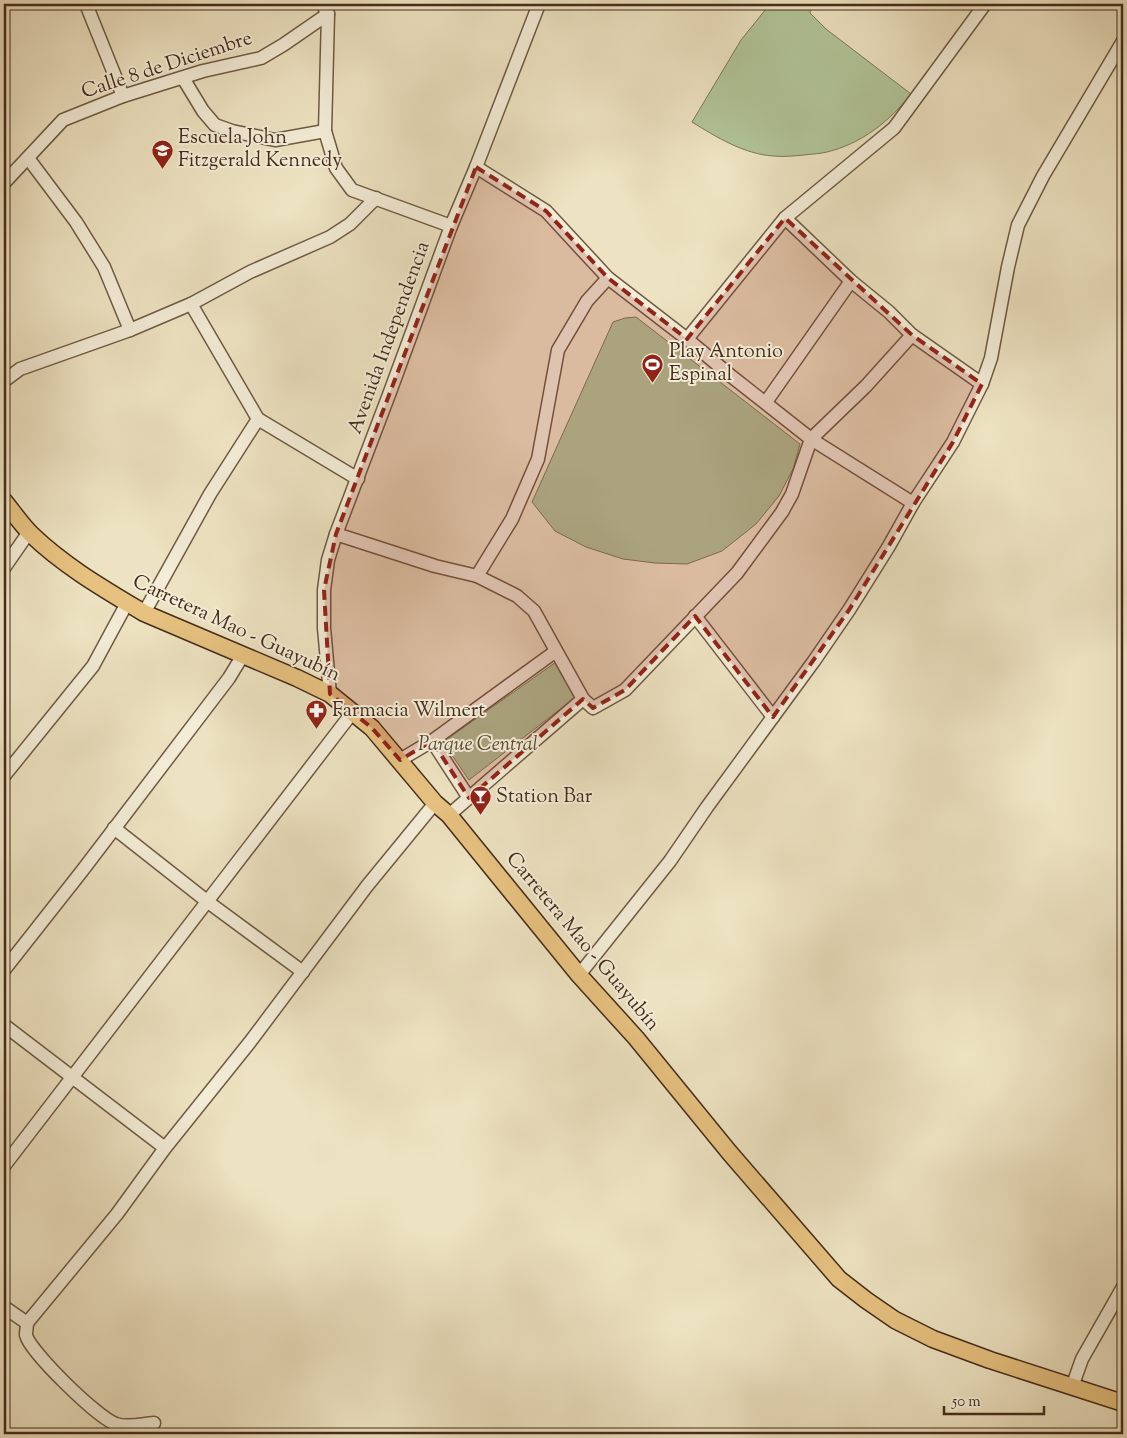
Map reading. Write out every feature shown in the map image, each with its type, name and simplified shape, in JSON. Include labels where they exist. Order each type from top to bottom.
[{"type":"main road","name":"Carretera Mao - Guayubín","points":[[4,501],[29,532],[63,561],[127,603],[144,613],[330,694],[372,728],[435,803],[449,815],[580,975],[636,1038],[729,1152],[839,1279],[895,1320],[934,1339],[990,1360],[1123,1403]]},
{"type":"street","points":[[86,4],[123,96]]},
{"type":"street","name":"Avenida Independencia","points":[[330,694],[324,628],[324,590],[328,560],[451,226],[539,4]]},
{"type":"street","points":[[687,339],[785,218],[894,128],[985,4]]},
{"type":"street","points":[[325,9],[325,131],[336,168],[352,190],[451,226]]},
{"type":"street","name":"Calle 8 de Diciembre","points":[[7,174],[28,158],[63,120],[123,96],[203,71],[261,58],[284,45],[325,9]]},
{"type":"street","points":[[580,975],[670,861],[849,610],[913,503],[953,442],[982,384],[991,358],[1018,225],[1043,176],[1123,41]]},
{"type":"street","points":[[183,78],[203,111],[215,125],[232,131],[275,140],[325,131]]},
{"type":"street","points":[[28,158],[76,222],[104,267],[130,330]]},
{"type":"street","points":[[476,167],[546,211],[608,278],[811,439],[913,503]]},
{"type":"street","points":[[4,381],[20,369],[130,330],[191,304],[250,272],[330,237],[350,224],[376,198]]},
{"type":"street","points":[[785,218],[851,281],[889,312],[912,335],[982,384]]},
{"type":"street","points":[[477,576],[512,519],[538,458],[558,350],[587,301],[608,278]]},
{"type":"street","points":[[766,402],[851,281]]},
{"type":"street","points":[[191,304],[258,419],[358,479]]},
{"type":"street","points":[[336,534],[434,566],[477,576],[517,596],[534,612],[583,699],[593,708],[625,690],[694,616],[738,573],[782,512],[792,494],[811,439],[866,386],[912,335]]},
{"type":"street","points":[[144,613],[214,487],[258,419]]},
{"type":"street","points":[[4,568],[29,532]]},
{"type":"street","points":[[4,776],[93,666],[127,603]]},
{"type":"street","points":[[694,616],[773,717]]},
{"type":"street","points":[[400,760],[432,741],[556,651]]},
{"type":"street","points":[[4,970],[229,678],[243,655]]},
{"type":"street","points":[[449,815],[583,699]]},
{"type":"street","points":[[4,1166],[352,713]]},
{"type":"street","points":[[432,741],[469,798]]},
{"type":"street","points":[[154,1423],[125,1426],[115,1424],[104,1417],[58,1376],[38,1355],[26,1335],[27,1323],[117,1214],[164,1148],[303,972],[382,866],[435,803]]},
{"type":"street","points":[[114,828],[208,902],[303,972]]},
{"type":"street","points":[[4,1026],[164,1148]]},
{"type":"street","points":[[1072,1387],[1082,1359],[1123,1287]]},
{"type":"street","points":[[4,1306],[27,1323]]},
{"type":"highlighted area","points":[[476,167],[546,211],[608,278],[687,339],[785,218],[912,335],[982,384],[953,442],[849,610],[773,717],[695,616],[625,690],[593,708],[583,699],[469,798],[432,741],[400,760],[372,728],[330,694],[324,590],[336,534]]},
{"type":"green space","points":[[770,4],[811,4],[810,13],[826,29],[911,94],[894,113],[874,130],[852,143],[818,154],[792,156],[762,155],[721,139],[692,122],[741,40]]},
{"type":"green space","name":"Play Antonio Espinal","points":[[636,317],[800,444],[793,469],[779,496],[756,524],[722,551],[687,564],[623,559],[586,547],[555,531],[532,502],[613,322]]},
{"type":"green space","name":"Parque Central","points":[[556,662],[577,696],[469,780],[443,742]]},
{"type":"place","name":"Escuela John Fitzgerald Kennedy","points":[[162,169]]},
{"type":"place","name":"Play Antonio Espinal","points":[[653,383]]},
{"type":"place","name":"Farmacia Wilmert","points":[[316,730]]},
{"type":"place","name":"Station Bar","points":[[480,816]]}]
